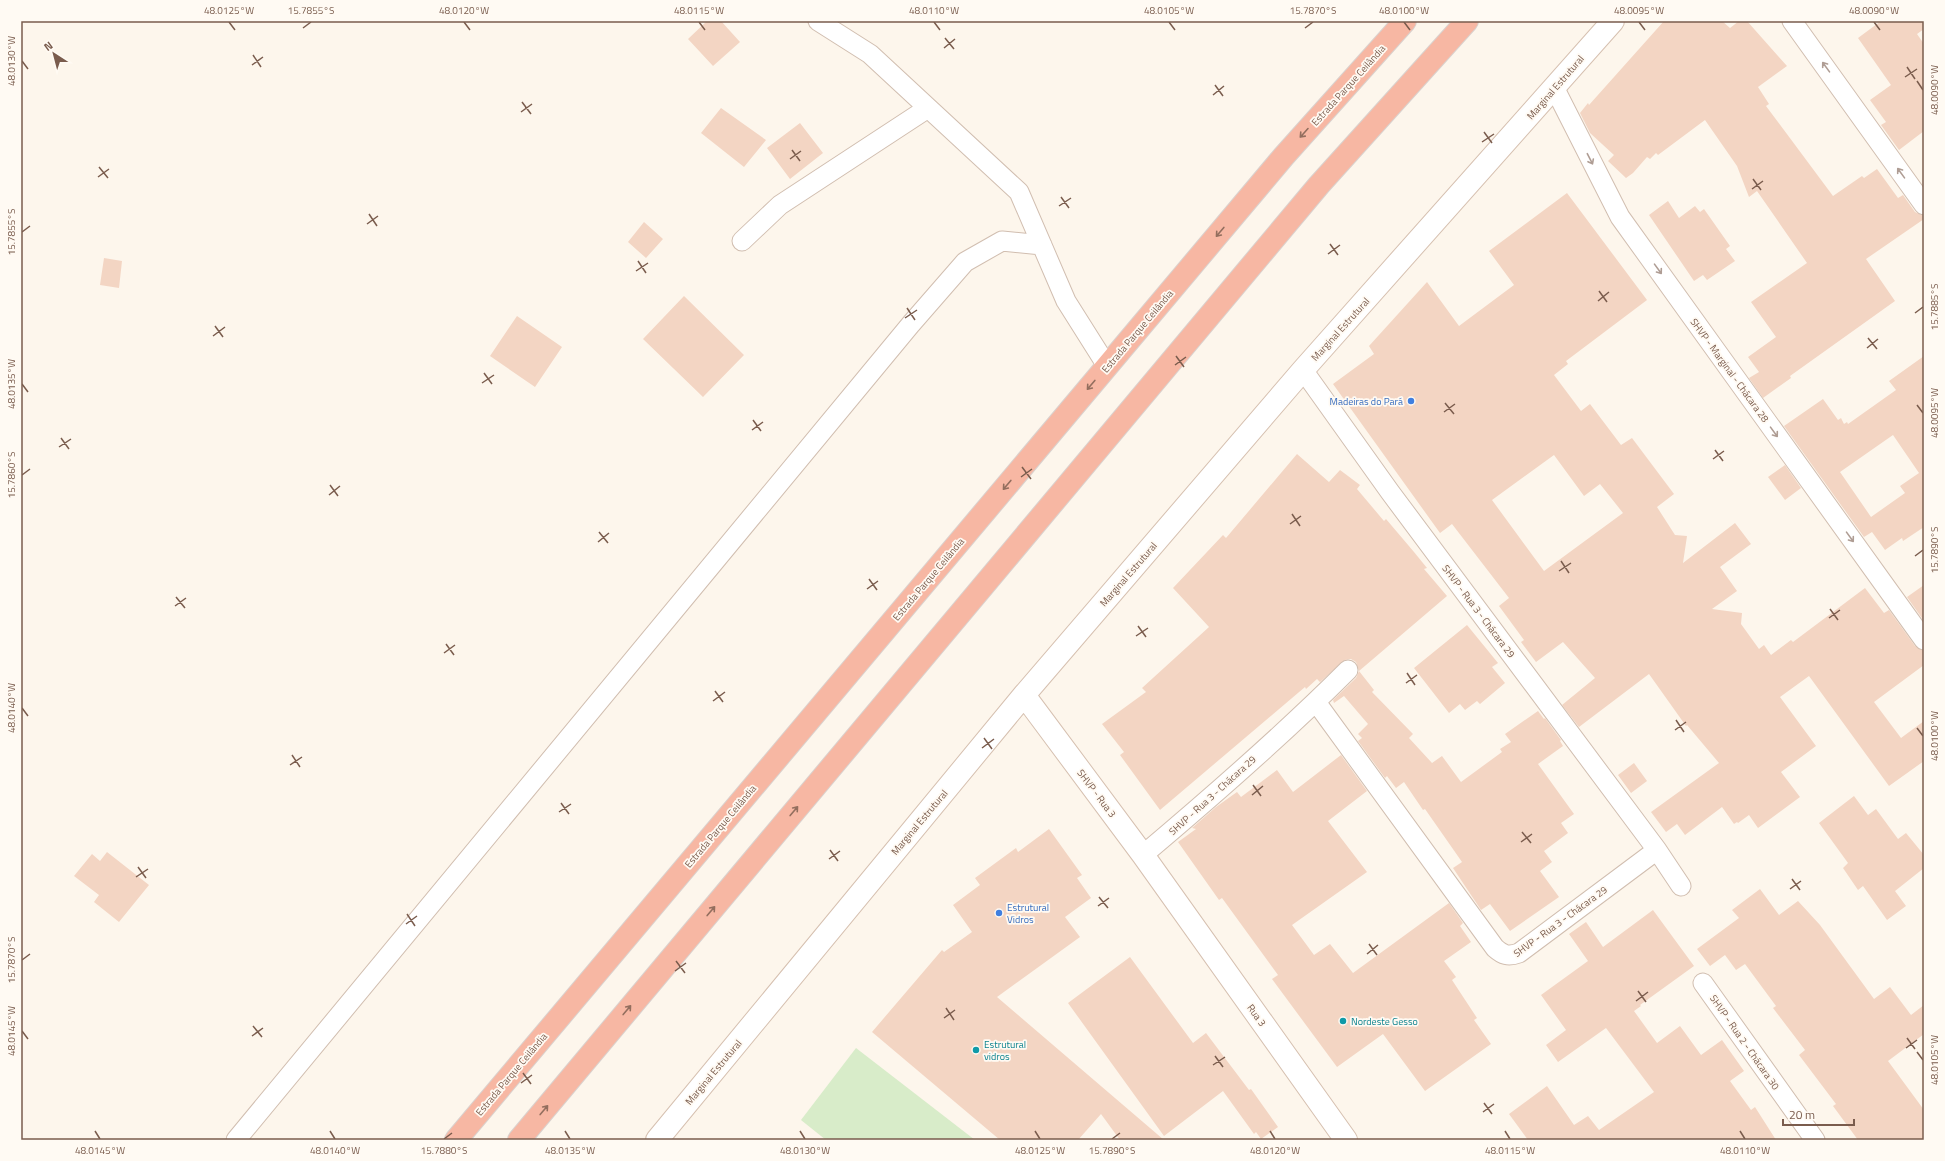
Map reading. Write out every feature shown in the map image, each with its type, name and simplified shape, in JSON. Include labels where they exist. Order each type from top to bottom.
[{"type":"highway","name":"Estrada Parque Ceilândia","points":[[456,1140],[1284,156],[1405,21]]},
{"type":"highway","points":[[519,1140],[1318,185],[1467,21]]},
{"type":"main road","name":"Marginal Estrutural","points":[[657,1140],[1024,696],[1303,370],[1555,89],[1613,21]]},
{"type":"main road","name":"SHVP - Rua 3","points":[[1024,696],[1168,890]]},
{"type":"main road","name":"Rua 3","points":[[1168,890],[1346,1140]]},
{"type":"street","points":[[818,21],[870,54],[1019,192],[1066,301],[1107,366]]},
{"type":"street","points":[[1792,21],[1924,205]]},
{"type":"street","name":"SHVP - Marginal - Chácara 28","points":[[1555,89],[1620,217],[1924,640]]},
{"type":"street","points":[[742,241],[780,205],[928,108]]},
{"type":"street","points":[[236,1140],[910,324],[965,262],[1002,241],[1042,246]]},
{"type":"street","name":"SHVP - Rua 3 - Chácara 29","points":[[1303,370],[1390,492],[1657,850],[1681,886]]},
{"type":"street","name":"SHVP - Rua 3 - Chácara 29","points":[[1143,855],[1316,702],[1348,670]]},
{"type":"street","name":"SHVP - Rua 3 - Chácara 29","points":[[1316,702],[1495,948],[1507,956],[1519,953],[1657,850]]},
{"type":"street","name":"SHVP - Rua 2 - Chácara 30","points":[[1703,983],[1815,1140]]},
{"type":"green space","points":[[856,1048],[975,1140],[826,1140],[801,1120]]},
{"type":"building","points":[[707,21],[721,21],[740,42],[713,66],[688,39]]},
{"type":"building","points":[[1664,21],[1722,21],[1730,28],[1739,21],[1747,21],[1787,66],[1758,87],[1769,104],[1766,106],[1833,196],[1862,176],[1864,178],[1877,169],[1898,198],[1903,195],[1915,212],[1924,216],[1924,219],[1866,259],[1895,301],[1790,376],[1791,378],[1763,398],[1749,378],[1759,372],[1748,357],[1776,337],[1751,302],[1807,263],[1757,191],[1749,197],[1737,166],[1705,120],[1658,155],[1656,153],[1650,159],[1647,157],[1633,173],[1626,178],[1608,161],[1614,155],[1590,133],[1580,113],[1588,103],[1589,105]]},
{"type":"building","points":[[1881,21],[1924,21],[1924,29],[1917,34],[1924,44],[1924,131],[1899,150],[1881,125],[1886,122],[1870,100],[1891,85],[1858,38]]},
{"type":"building","points":[[721,108],[766,140],[744,167],[701,133]]},
{"type":"building","points":[[800,123],[823,153],[790,179],[767,148]]},
{"type":"building","points":[[1567,193],[1647,300],[1566,361],[1568,364],[1554,375],[1581,411],[1590,404],[1621,445],[1632,438],[1674,494],[1657,507],[1675,535],[1687,536],[1683,563],[1735,523],[1751,544],[1720,567],[1737,591],[1712,609],[1742,613],[1741,624],[1759,649],[1764,645],[1771,655],[1791,640],[1793,642],[1865,588],[1884,613],[1889,610],[1915,646],[1924,651],[1924,665],[1874,702],[1901,738],[1924,721],[1924,761],[1889,786],[1809,676],[1780,697],[1816,746],[1781,772],[1800,797],[1758,828],[1749,815],[1738,823],[1737,822],[1734,824],[1722,807],[1685,835],[1677,824],[1666,832],[1651,812],[1719,763],[1687,725],[1686,726],[1649,674],[1579,727],[1562,705],[1595,678],[1563,642],[1536,662],[1521,642],[1524,640],[1499,606],[1509,598],[1452,524],[1440,533],[1333,384],[1374,354],[1369,346],[1427,282],[1459,326],[1514,285],[1489,251]],"holes":[[[1554,455],[1584,496],[1600,484],[1623,513],[1544,571],[1492,500]]]},
{"type":"building","points":[[1668,201],[1679,218],[1695,206],[1700,212],[1704,209],[1730,246],[1726,249],[1735,261],[1707,280],[1703,275],[1694,281],[1649,215]]},
{"type":"building","points":[[644,222],[663,239],[646,258],[628,242]]},
{"type":"building","points":[[104,258],[122,261],[119,288],[100,285]]},
{"type":"building","points":[[684,296],[744,355],[703,397],[643,339]]},
{"type":"building","points":[[517,316],[562,347],[535,387],[490,356]]},
{"type":"building","points":[[1924,356],[1924,527],[1903,541],[1902,538],[1885,550],[1872,532],[1864,537],[1784,426],[1823,399],[1838,420],[1841,418],[1844,424],[1847,422],[1848,424],[1896,390],[1889,381]],"holes":[[[1893,435],[1919,473],[1900,486],[1905,493],[1871,517],[1840,472]]]},
{"type":"building","points":[[1297,454],[1329,482],[1340,470],[1360,485],[1357,489],[1384,521],[1386,519],[1414,552],[1427,568],[1424,569],[1447,596],[1359,671],[1356,662],[1351,659],[1345,660],[1320,682],[1317,679],[1306,689],[1305,687],[1160,810],[1120,755],[1124,752],[1102,724],[1146,692],[1142,688],[1209,627],[1173,588],[1223,535],[1226,538]]},
{"type":"building","points":[[1785,465],[1801,488],[1785,500],[1768,477]]},
{"type":"building","points":[[1924,585],[1924,621],[1907,597]]},
{"type":"building","points":[[1467,625],[1498,663],[1492,667],[1505,683],[1480,704],[1477,701],[1465,710],[1460,704],[1449,713],[1414,668]]},
{"type":"building","points":[[1359,671],[1374,690],[1372,692],[1413,734],[1409,738],[1432,763],[1442,756],[1461,782],[1502,752],[1500,749],[1511,742],[1505,734],[1538,711],[1544,719],[1545,718],[1561,740],[1560,741],[1563,746],[1538,764],[1574,814],[1561,823],[1568,833],[1544,851],[1552,862],[1540,871],[1559,897],[1510,931],[1490,904],[1481,910],[1453,868],[1462,862],[1425,809],[1423,810],[1404,782],[1396,788],[1387,776],[1385,778],[1358,741],[1362,738],[1358,734],[1368,724],[1344,696],[1334,703],[1333,700],[1356,678]]},
{"type":"building","points":[[1341,755],[1367,791],[1328,821],[1367,872],[1292,925],[1314,955],[1330,944],[1353,973],[1449,903],[1463,923],[1460,926],[1471,942],[1444,961],[1456,977],[1452,980],[1477,1018],[1474,1020],[1491,1044],[1425,1091],[1383,1034],[1337,1067],[1272,979],[1278,975],[1222,898],[1219,900],[1178,842],[1196,829],[1192,828],[1216,807],[1237,792],[1241,797],[1277,770],[1293,792]]},
{"type":"building","points":[[1634,763],[1647,781],[1631,793],[1618,775]]},
{"type":"building","points":[[1854,796],[1868,815],[1876,809],[1898,839],[1906,833],[1924,855],[1924,868],[1895,891],[1906,906],[1887,920],[1863,886],[1858,890],[1843,868],[1848,863],[1819,823]]},
{"type":"building","points":[[1049,829],[1082,875],[1077,878],[1091,898],[1065,917],[1080,937],[997,997],[1164,1140],[1120,1140],[1101,1114],[1078,1140],[1000,1140],[872,1032],[942,950],[944,952],[972,932],[953,905],[980,885],[975,878],[1016,848],[1018,852]]},
{"type":"building","points":[[107,852],[149,885],[119,922],[94,902],[99,895],[74,876],[92,854],[100,861]]},
{"type":"building","points":[[1760,889],[1779,915],[1798,901],[1820,925],[1874,999],[1890,987],[1911,1015],[1924,1005],[1924,1034],[1888,1061],[1924,1110],[1924,1140],[1858,1140],[1833,1106],[1836,1104],[1799,1055],[1805,1050],[1773,1008],[1776,1006],[1745,964],[1736,970],[1725,955],[1710,966],[1697,949],[1739,918],[1732,910]]},
{"type":"building","points":[[1653,910],[1694,966],[1634,1011],[1657,1043],[1680,1026],[1701,1055],[1722,1040],[1744,1071],[1730,1081],[1751,1110],[1755,1107],[1776,1140],[1528,1140],[1509,1114],[1547,1086],[1574,1125],[1588,1116],[1599,1130],[1654,1092],[1606,1028],[1558,1062],[1546,1045],[1566,1030],[1541,995],[1588,961],[1569,934],[1586,922],[1603,947]]},
{"type":"building","points":[[1130,957],[1193,1043],[1206,1033],[1249,1090],[1251,1089],[1278,1127],[1261,1139],[1256,1132],[1254,1134],[1223,1091],[1164,1136],[1068,1003]]},
{"type":"place","name":"Madeiras do Pará","points":[[1411,401]]},
{"type":"place","name":"Estrutural Vidros","points":[[999,913]]},
{"type":"place","name":"Nordeste Gesso","points":[[1343,1021]]},
{"type":"place","name":"Estrutural vidros","points":[[976,1050]]}]
